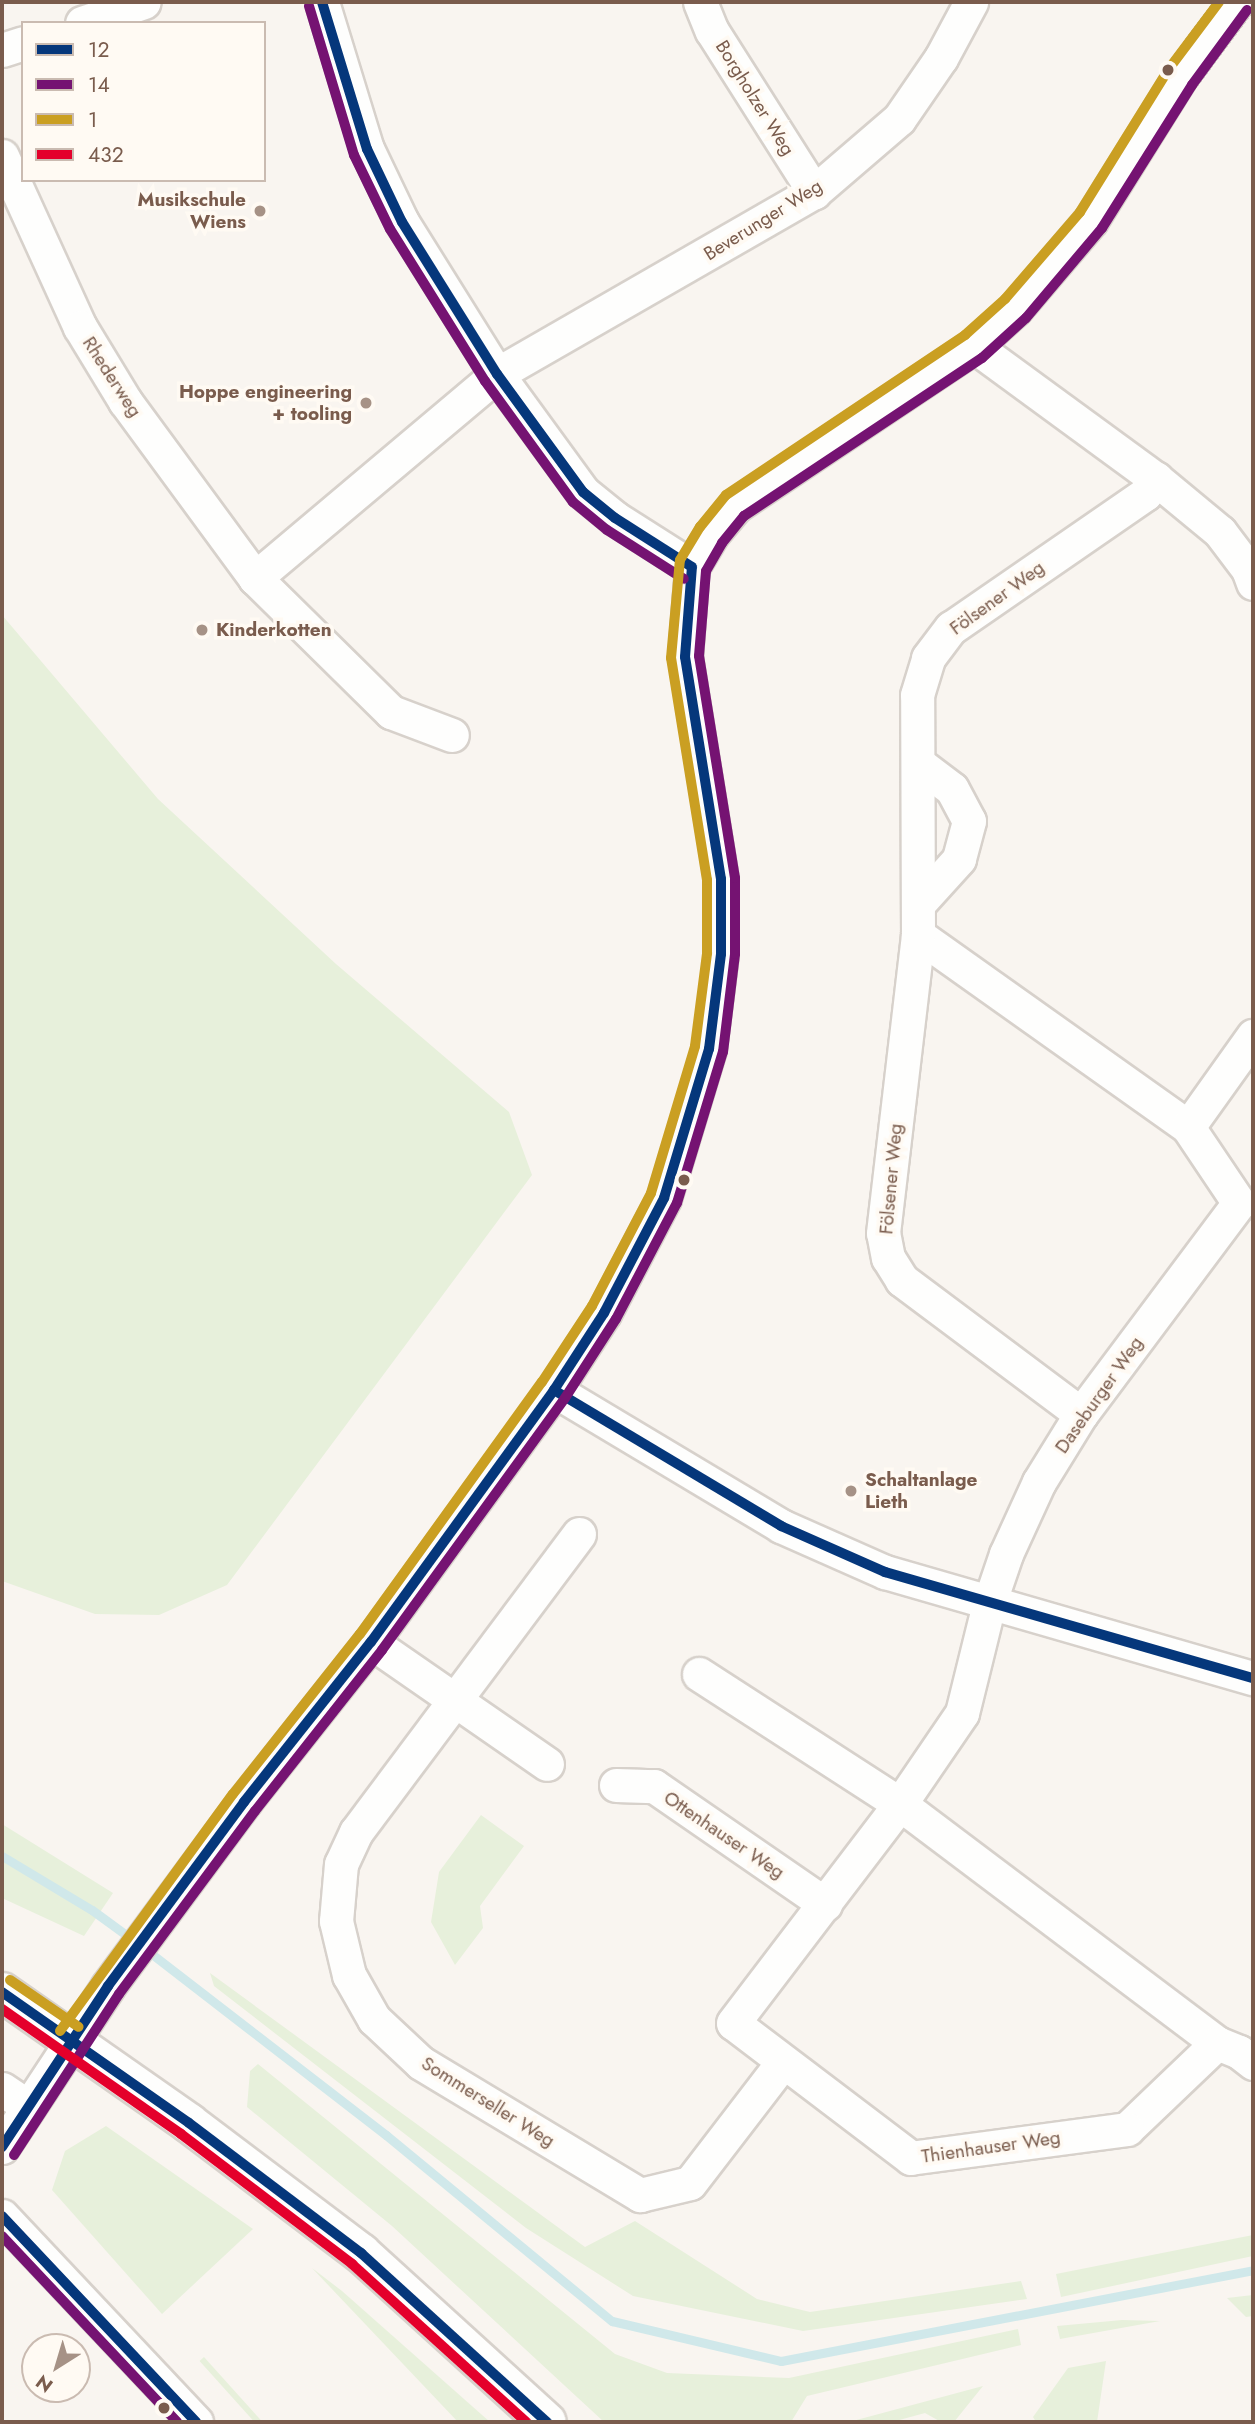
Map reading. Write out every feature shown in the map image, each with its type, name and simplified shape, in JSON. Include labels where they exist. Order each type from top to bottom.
[{"type":"main road","points":[[2,1992],[71,2039],[361,2253],[547,2422]]},
{"type":"street","points":[[88,21],[144,2]]},
{"type":"street","points":[[322,2],[367,149],[402,222],[497,374],[583,492],[615,518],[692,567]]},
{"type":"street","name":"Borgholzer Weg","points":[[700,2],[712,31],[814,192]]},
{"type":"street","name":"Beverunger Weg","points":[[497,374],[814,192],[899,119],[941,58],[971,2]]},
{"type":"street","points":[[2,2147],[14,2097],[71,2039],[244,1801],[371,1642],[554,1390],[604,1313],[664,1198],[709,1049],[721,954],[721,879],[685,657],[692,567],[711,535],[735,506],[974,346],[1014,309],[1091,220],[1180,78],[1235,2]]},
{"type":"street","points":[[2,50],[21,44]]},
{"type":"street","name":"Rhederweg","points":[[2,156],[80,327],[125,401],[255,578],[391,712],[452,735]]},
{"type":"street","points":[[974,346],[1156,479],[1220,532],[1248,569],[1253,583]]},
{"type":"street","points":[[255,578],[497,374]]},
{"type":"street","name":"Fölsener Weg","points":[[1081,1415],[902,1280],[888,1258],[883,1233],[920,902],[917,695],[928,659],[951,628],[1145,494],[1156,479]]},
{"type":"street","points":[[919,764],[952,789],[970,821],[958,859],[920,902]]},
{"type":"street","points":[[918,935],[1188,1127],[1253,1037]]},
{"type":"street","name":"Daseburger Weg","points":[[989,1604],[1006,1554],[1039,1482],[1081,1415],[1246,1208],[1188,1127]]},
{"type":"street","points":[[554,1390],[781,1526],[886,1572],[989,1604],[1253,1678]]},
{"type":"street","name":"Sommerseller Weg","points":[[579,1534],[356,1832],[341,1864],[336,1921],[349,1975],[374,2019],[421,2063],[640,2195],[690,2183],[783,2062]]},
{"type":"street","points":[[825,1904],[900,1804],[962,1713],[989,1604]]},
{"type":"street","points":[[371,1642],[547,1764]]},
{"type":"street","points":[[699,1674],[900,1804],[1217,2043],[1238,2052],[1253,2063]]},
{"type":"street","name":"Ottenhauser Weg","points":[[617,1785],[654,1786],[825,1904]]},
{"type":"street","name":"Thienhauser Weg","points":[[825,1904],[733,2023],[911,2158],[1127,2129],[1217,2043]]},
{"type":"street","points":[[2,2216],[197,2422]]},
{"type":"green space","points":[[2,615],[158,799],[336,964],[509,1112],[532,1175],[227,1585],[159,1615],[95,1614],[2,1581]]},
{"type":"green space","points":[[481,1815],[524,1846],[480,1906],[483,1928],[455,1965],[431,1922],[439,1872]]},
{"type":"green space","points":[[2,1824],[113,1893],[84,1936],[2,1898]]},
{"type":"green space","points":[[210,1973],[585,2247],[635,2221],[757,2299],[810,2312],[1021,2281],[1027,2299],[803,2331],[633,2296],[526,2228],[214,1986]]},
{"type":"green space","points":[[258,2064],[615,2354],[667,2373],[789,2378],[1018,2329],[1021,2345],[807,2396],[791,2422],[604,2422],[392,2226],[247,2107],[250,2071]]},
{"type":"green space","points":[[106,2126],[253,2229],[162,2314],[52,2190],[65,2151]]},
{"type":"green space","points":[[1253,2235],[1253,2256],[1061,2297],[1056,2274]]},
{"type":"green space","points":[[312,2268],[342,2291],[490,2422],[458,2422]]},
{"type":"green space","points":[[1253,2295],[1253,2316],[1246,2317],[1227,2298]]},
{"type":"green space","points":[[1122,2320],[1160,2321],[1060,2339],[1057,2326]]},
{"type":"green space","points":[[204,2357],[263,2422],[254,2422],[200,2361]]},
{"type":"green space","points":[[1106,2361],[1097,2422],[1036,2422],[1033,2417],[1068,2368]]},
{"type":"green space","points":[[983,2386],[954,2422],[941,2422],[925,2413],[892,2422],[849,2422]]},
{"type":"waterway","points":[[2,1856],[92,1910],[133,1940]]},
{"type":"waterway","points":[[144,1948],[386,2135],[612,2321],[781,2361],[1253,2270]]},
{"type":"transit line","name":"12","points":[[322,2],[367,149],[402,222],[497,374],[583,492],[615,518],[692,567]]},
{"type":"transit line","name":"1","points":[[60,2031],[233,1794],[360,1634],[542,1382],[592,1306],[651,1193],[695,1046],[707,953],[707,880],[671,658],[680,560],[700,527],[726,495],[965,335],[1005,299],[1080,212],[1168,70],[1219,2]]},
{"type":"transit line","name":"14","points":[[309,6],[354,155],[390,229],[485,381],[573,502],[607,530],[684,579]]},
{"type":"transit line","name":"14","points":[[14,2155],[119,1994],[255,1811],[382,1650],[565,1398],[616,1319],[677,1203],[723,1052],[735,954],[735,878],[699,656],[706,571],[722,543],[744,516],[982,358],[1026,318],[1102,228],[1192,85],[1247,10]]},
{"type":"transit line","name":"12","points":[[2,2147],[108,1986],[244,1802],[371,1642],[554,1390],[604,1313],[664,1198],[709,1049],[721,954],[721,879],[685,657],[692,567]]},
{"type":"transit line","name":"12","points":[[554,1390],[781,1526],[885,1572],[1253,1678]]},
{"type":"transit line","name":"1","points":[[10,1980],[79,2027]]},
{"type":"transit line","name":"12","points":[[2,1992],[189,2123],[361,2253],[547,2422]]},
{"type":"transit line","name":"432","points":[[2,2009],[181,2134],[352,2264],[526,2422]]},
{"type":"transit line","name":"12","points":[[2,2216],[196,2422]]},
{"type":"transit line","name":"14","points":[[2,2236],[177,2422]]},
{"type":"place","name":"Musikschule Wiens","points":[[260,211]]},
{"type":"place","name":"Hoppe engineering + tooling","points":[[366,403]]},
{"type":"place","name":"Kinderkotten","points":[[202,630]]},
{"type":"place","name":"Schaltanlage Lieth","points":[[851,1491]]}]
